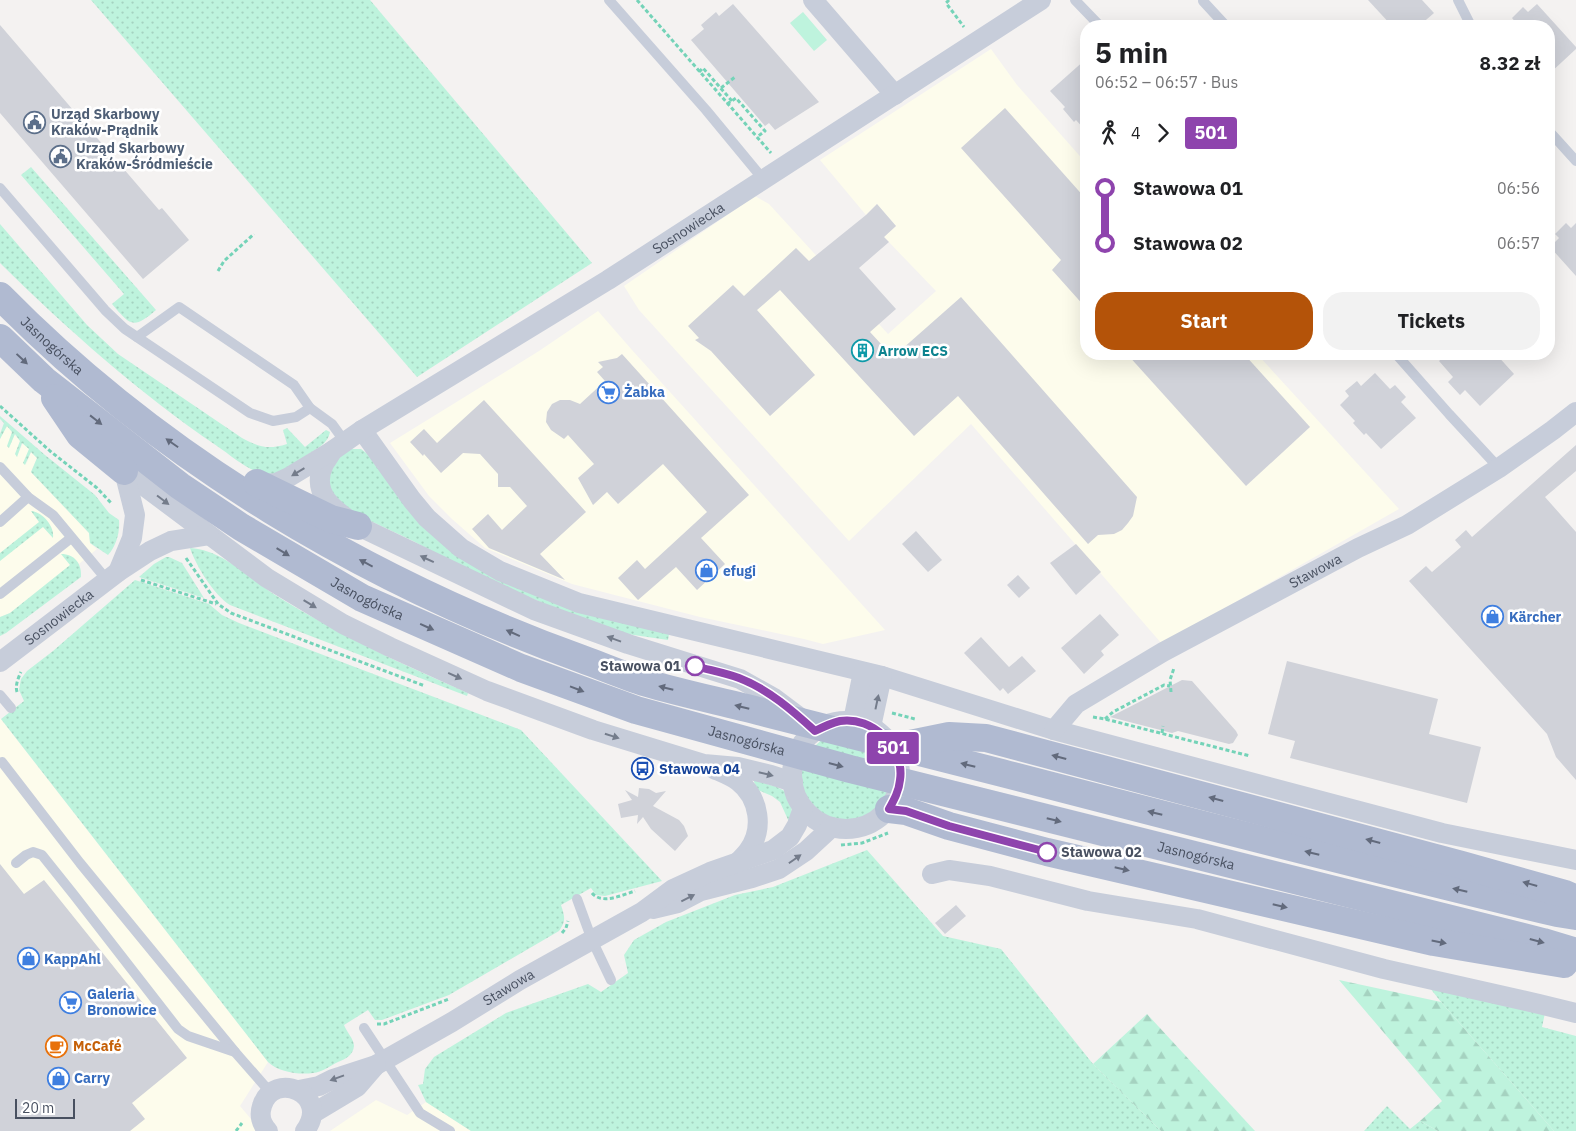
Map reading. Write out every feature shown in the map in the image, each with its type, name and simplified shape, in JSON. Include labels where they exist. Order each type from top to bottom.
[{"type":"main road","name":"Jasnogórska","points":[[0,296],[86,377],[159,434],[257,501],[319,538],[417,590],[524,638],[647,683],[1376,870],[1576,916]]},
{"type":"main road","name":"Jasnogórska","points":[[0,338],[44,380],[180,486],[241,527],[362,598],[521,668],[636,710],[850,769],[1543,942],[1576,952]]},
{"type":"main road","points":[[44,380],[80,435],[124,471]]},
{"type":"main road","points":[[212,470],[261,484],[331,519],[358,526]]},
{"type":"main road","points":[[893,747],[948,736],[986,738],[1462,865],[1565,894],[1576,899]]},
{"type":"main road","points":[[891,820],[906,811],[949,826],[1047,852],[1434,942],[1576,965]]},
{"type":"street","points":[[813,0],[895,95]]},
{"type":"street","name":"Sosnowiecka","points":[[261,484],[276,483],[290,477],[339,447],[362,430],[608,280],[1041,0]]},
{"type":"street","name":"Stawowa","points":[[1054,730],[1076,704],[1163,652],[1358,548],[1407,525],[1498,468],[1576,412]]},
{"type":"street","points":[[362,430],[427,518],[461,548],[500,572],[580,603],[873,674],[1054,730],[1442,833],[1576,860]]},
{"type":"street","name":"Sosnowiecka","points":[[339,447],[324,465],[320,477],[320,486],[324,497],[334,510],[358,526]]},
{"type":"street","points":[[120,577],[132,538],[135,515],[124,471]]},
{"type":"street","name":"Jasnogórska","points":[[124,471],[267,578],[343,624],[390,647],[487,691],[610,736],[704,764],[738,767],[793,782]]},
{"type":"street","points":[[358,526],[534,610],[628,644],[740,679],[774,698],[815,731]]},
{"type":"street","name":"Sosnowiecka","points":[[0,662],[120,577],[150,551],[171,541],[210,535]]},
{"type":"street","points":[[862,724],[873,674]]},
{"type":"street","points":[[841,721],[862,724],[886,739],[893,747],[899,763],[900,779],[891,820],[874,822],[848,829],[833,837],[803,808],[794,791],[793,768],[797,754],[804,741],[815,731],[828,724],[841,721]]},
{"type":"street","points":[[704,764],[738,781],[749,792],[756,808],[758,826],[753,842],[737,863]]},
{"type":"street","name":"Stawowa","points":[[298,1090],[319,1086],[333,1079],[380,1063],[520,980],[642,912],[673,889],[710,872],[773,850],[790,837],[803,808]]},
{"type":"street","name":"Stawowa","points":[[642,912],[678,903],[701,891],[779,869],[806,851],[833,837]]},
{"type":"street","points":[[932,874],[949,870],[990,876],[1088,901],[1197,919],[1384,970],[1576,1013]]},
{"type":"street","name":"Stawowa","points":[[308,1122],[357,1087],[380,1063]]},
{"type":"street","name":"Stawowa","points":[[270,1092],[290,1087],[306,1096],[311,1104],[308,1122]]},
{"type":"street","points":[[260,1128],[260,1111],[263,1101],[270,1092]]},
{"type":"lane","points":[[609,0],[712,117],[763,179]]},
{"type":"lane","points":[[1075,0],[1094,20]]},
{"type":"lane","points":[[1458,0],[1468,20]]},
{"type":"lane","points":[[1203,1],[1220,20]]},
{"type":"lane","points":[[1555,138],[1576,161]]},
{"type":"lane","points":[[0,188],[105,310],[125,329],[250,413],[273,421],[296,417],[310,408]]},
{"type":"lane","points":[[137,337],[179,307],[294,385],[310,408],[332,424],[339,447]]},
{"type":"lane","points":[[1401,360],[1498,468]]},
{"type":"lane","points":[[0,467],[28,498],[53,516],[71,538],[120,577]]},
{"type":"lane","points":[[0,522],[28,498]]},
{"type":"lane","points":[[0,594],[71,538]]},
{"type":"lane","points":[[0,695],[11,708]]},
{"type":"lane","points":[[2,762],[80,863],[270,1092]]},
{"type":"lane","points":[[16,863],[26,855],[34,852],[42,855],[178,1029],[188,1036],[235,1052]]},
{"type":"lane","points":[[576,899],[592,940],[611,980]]},
{"type":"lane","points":[[364,1028],[380,1063],[420,1113],[450,1131]]},
{"type":"path","points":[[637,0],[773,156]]},
{"type":"path","points":[[949,0],[946,2],[968,32]]},
{"type":"path","points":[[699,72],[703,68],[732,101]]},
{"type":"path","points":[[721,88],[735,77]]},
{"type":"path","points":[[727,104],[736,98],[765,131],[757,137]]},
{"type":"path","points":[[218,270],[224,261],[254,234]]},
{"type":"path","points":[[0,406],[35,438],[97,488],[116,507]]},
{"type":"path","points":[[184,555],[218,604]]},
{"type":"path","points":[[120,577],[218,604],[232,613],[430,689]]},
{"type":"path","points":[[1170,680],[1171,692]]},
{"type":"path","points":[[1105,719],[1113,712],[1139,700],[1164,685],[1170,686]]},
{"type":"path","points":[[889,712],[924,721]]},
{"type":"path","points":[[1090,717],[1105,719],[1250,756]]},
{"type":"path","points":[[1162,733],[1163,726]]},
{"type":"path","points":[[833,837],[862,842],[883,834],[891,820]]},
{"type":"path","points":[[562,933],[568,922],[568,913]]},
{"type":"path","points":[[374,1022],[384,1024],[450,998]]},
{"type":"shaded area","points":[[991,49],[1017,85],[1080,156],[1080,360],[1262,360],[1399,509],[1162,644],[971,424],[849,541],[639,310],[624,286],[755,196],[769,204],[888,334],[936,291],[884,237],[896,226],[877,204],[866,215],[820,160]]},
{"type":"shaded area","points":[[598,311],[885,630],[823,644],[700,617],[572,584],[485,548],[429,496],[390,443],[539,351]]},
{"type":"shaded area","points":[[6,425],[12,432],[9,447],[14,434],[20,441],[15,454],[17,456],[23,443],[29,449],[26,465],[31,452],[37,458],[31,472],[89,533],[90,543],[97,549],[79,564],[76,560],[62,554],[71,565],[10,613],[0,617],[0,439]]},
{"type":"shaded area","points":[[0,718],[268,1062],[240,1106],[261,1131],[0,1131]]},
{"type":"shaded area","points":[[376,1100],[407,1115],[426,1102],[471,1131],[330,1131]]},
{"type":"green space","points":[[91,0],[370,0],[592,263],[417,377]]},
{"type":"green space","points":[[803,12],[827,40],[814,51],[790,23]]},
{"type":"green space","points":[[31,167],[156,310],[137,322],[132,322],[123,317],[112,304],[124,294],[21,175]]},
{"type":"green space","points":[[0,224],[87,325],[118,354],[242,438],[264,447],[280,446],[287,444],[283,430],[287,428],[305,447],[326,430],[330,432],[327,440],[293,465],[277,473],[260,473],[241,463],[188,426],[105,360],[0,263]]},
{"type":"green space","points":[[0,416],[95,495],[109,513],[119,520],[117,539],[108,555],[90,543],[89,533],[31,472],[37,458],[31,452],[25,465],[23,463],[29,449],[22,443],[17,457],[15,454],[20,441],[15,434],[9,448],[7,446],[12,432],[7,426],[0,439],[4,423]]},
{"type":"green space","points":[[350,449],[361,449],[369,455],[447,546],[669,634],[668,640],[627,634],[571,615],[472,573],[413,541],[345,509],[330,494],[329,472],[333,463]]},
{"type":"green space","points":[[31,511],[44,517],[52,529],[53,538],[43,527],[0,561],[0,553],[39,522]]},
{"type":"green space","points":[[190,548],[213,553],[234,565],[272,593],[342,634],[468,693],[467,696],[230,605],[206,580]]},
{"type":"green space","points":[[61,554],[66,554],[77,561],[81,577],[0,636],[0,617],[10,613],[70,565]]},
{"type":"green space","points":[[166,557],[182,563],[204,598],[139,577],[154,564]]},
{"type":"green space","points":[[135,580],[209,604],[222,615],[239,623],[521,730],[662,881],[605,896],[596,895],[591,888],[561,905],[564,919],[559,931],[449,995],[382,1020],[375,1020],[368,1010],[344,1025],[354,1046],[351,1054],[344,1060],[313,1073],[301,1074],[277,1068],[268,1062],[1,719],[24,701],[19,690],[21,679],[27,671]]},
{"type":"green space","points":[[823,739],[883,752],[890,776],[887,795],[875,810],[859,819],[841,821],[823,816],[809,803],[802,781],[802,769],[806,757]]},
{"type":"green space","points":[[754,780],[780,788],[786,792],[791,803],[790,824],[780,802],[758,790]]},
{"type":"green space","points":[[867,850],[943,936],[1001,949],[1093,1064],[1161,1131],[471,1131],[426,1102],[418,1085],[423,1084],[425,1069],[434,1057],[506,1013],[588,984],[601,992],[628,973],[624,955],[634,940],[666,922],[735,895],[773,887]]},
{"type":"green space","points":[[1339,980],[1441,1002],[1554,1131],[1438,1131],[1420,1121],[1442,1101]]},
{"type":"green space","points":[[1430,988],[1545,1013],[1542,1027],[1576,1036],[1576,1131],[1554,1131]]},
{"type":"green space","points":[[1147,1014],[1255,1131],[1161,1131],[1093,1064]]},
{"type":"green space","points":[[1387,1106],[1410,1129],[1420,1121],[1438,1131],[1364,1131]]},
{"type":"building","points":[[1368,0],[1422,0],[1434,13],[1426,20],[1386,20]]},
{"type":"building","points":[[733,4],[819,102],[775,130],[769,123],[765,126],[691,40],[704,29],[701,25],[716,12],[719,16]]},
{"type":"building","points":[[1537,4],[1552,20],[1514,20],[1512,18],[1523,7],[1528,12]]},
{"type":"building","points":[[1555,24],[1576,47],[1555,68]]},
{"type":"building","points":[[0,25],[159,210],[162,208],[189,240],[143,279],[0,113]]},
{"type":"building","points":[[1080,64],[1080,124],[1076,120],[1074,122],[1063,109],[1065,107],[1050,91]]},
{"type":"building","points":[[1005,108],[1080,192],[1080,301],[1052,270],[1061,260],[961,148]]},
{"type":"building","points":[[877,204],[896,226],[884,237],[889,242],[859,268],[896,309],[870,332],[893,357],[961,297],[1137,497],[1133,516],[1122,530],[1114,534],[1098,535],[1088,544],[958,396],[914,436],[780,290],[757,310],[815,375],[770,416],[711,351],[695,340],[699,338],[688,326],[733,285],[744,296],[796,248],[809,261]]},
{"type":"building","points":[[1566,223],[1571,228],[1576,223],[1576,276],[1555,253],[1555,242],[1559,238],[1555,234]]},
{"type":"building","points":[[622,354],[749,495],[701,538],[725,564],[697,590],[676,567],[638,600],[618,578],[637,560],[645,569],[707,512],[663,464],[618,504],[607,492],[593,505],[578,478],[594,464],[568,435],[564,439],[551,430],[546,422],[547,412],[552,404],[560,400],[570,400],[580,404],[605,381],[597,372],[603,367],[598,362],[617,358]]},
{"type":"building","points":[[1132,360],[1249,360],[1310,427],[1246,486]]},
{"type":"building","points":[[1501,360],[1514,374],[1480,406],[1465,390],[1460,395],[1448,382],[1453,377],[1439,361]]},
{"type":"building","points":[[1375,373],[1390,389],[1395,385],[1406,397],[1401,402],[1416,418],[1381,449],[1366,433],[1364,435],[1353,423],[1355,421],[1340,405],[1349,396],[1345,391],[1357,381],[1361,386]]},
{"type":"building","points":[[484,400],[586,512],[540,554],[565,580],[489,548],[472,529],[488,514],[502,530],[527,506],[510,487],[498,487],[498,474],[480,454],[463,453],[441,473],[410,442],[424,429],[437,443]]},
{"type":"building","name":"Kärcher","points":[[1576,445],[1576,471],[1545,497],[1576,532],[1576,780],[1556,757],[1547,734],[1409,581],[1426,566],[1432,572],[1461,547],[1455,540],[1466,530],[1472,537]]},
{"type":"building","points":[[916,531],[942,560],[928,572],[902,544]]},
{"type":"building","points":[[1076,544],[1101,572],[1076,595],[1050,563]]},
{"type":"building","points":[[1018,575],[1030,588],[1019,598],[1007,585]]},
{"type":"building","points":[[1100,614],[1119,635],[1101,651],[1104,655],[1084,674],[1061,648]]},
{"type":"building","points":[[981,637],[1009,667],[1022,656],[1036,671],[1008,694],[1003,688],[1000,691],[964,653]]},
{"type":"building","points":[[1287,661],[1438,699],[1429,734],[1481,747],[1467,803],[1290,758],[1295,741],[1268,734]]},
{"type":"building","points":[[1182,680],[1192,681],[1236,731],[1238,735],[1233,743],[1229,744],[1178,731],[1172,733],[1110,717]]},
{"type":"building","points":[[639,788],[649,789],[656,793],[666,791],[653,806],[679,820],[688,836],[675,851],[651,829],[643,817],[637,824],[638,815],[621,818],[618,804],[632,800],[625,790],[638,797]]},
{"type":"building","name":"Galeria Bronowice","points":[[0,864],[24,894],[44,880],[187,1058],[132,1103],[145,1119],[130,1131],[0,1131]]},
{"type":"building","points":[[956,905],[966,916],[945,934],[935,923]]},
{"type":"bus line","name":"501","points":[[695,666],[740,679],[755,686],[797,715],[815,731],[828,724],[841,721],[860,723],[878,732],[893,747],[899,763],[900,779],[897,795],[889,809],[906,811],[949,826],[1047,852]]},
{"type":"place","name":"Urząd Skarbowy Kraków-Prądnik","points":[[35,122]]},
{"type":"place","name":"Urząd Skarbowy Kraków-Śródmieście","points":[[60,156]]},
{"type":"place","name":"Arrow ECS","points":[[862,351]]},
{"type":"place","name":"Żabka","points":[[608,392]]},
{"type":"place","name":"efugi","points":[[707,571]]},
{"type":"place","name":"Kärcher","points":[[1493,617]]},
{"type":"place","name":"Stawowa 01","points":[[695,666]]},
{"type":"place","name":"Stawowa 04","points":[[643,769]]},
{"type":"place","name":"Stawowa 02","points":[[1047,852]]},
{"type":"place","name":"KappAhl","points":[[28,959]]},
{"type":"place","name":"Galeria Bronowice","points":[[71,1002]]},
{"type":"place","name":"McCafé","points":[[57,1046]]},
{"type":"place","name":"Carry","points":[[58,1078]]}]
